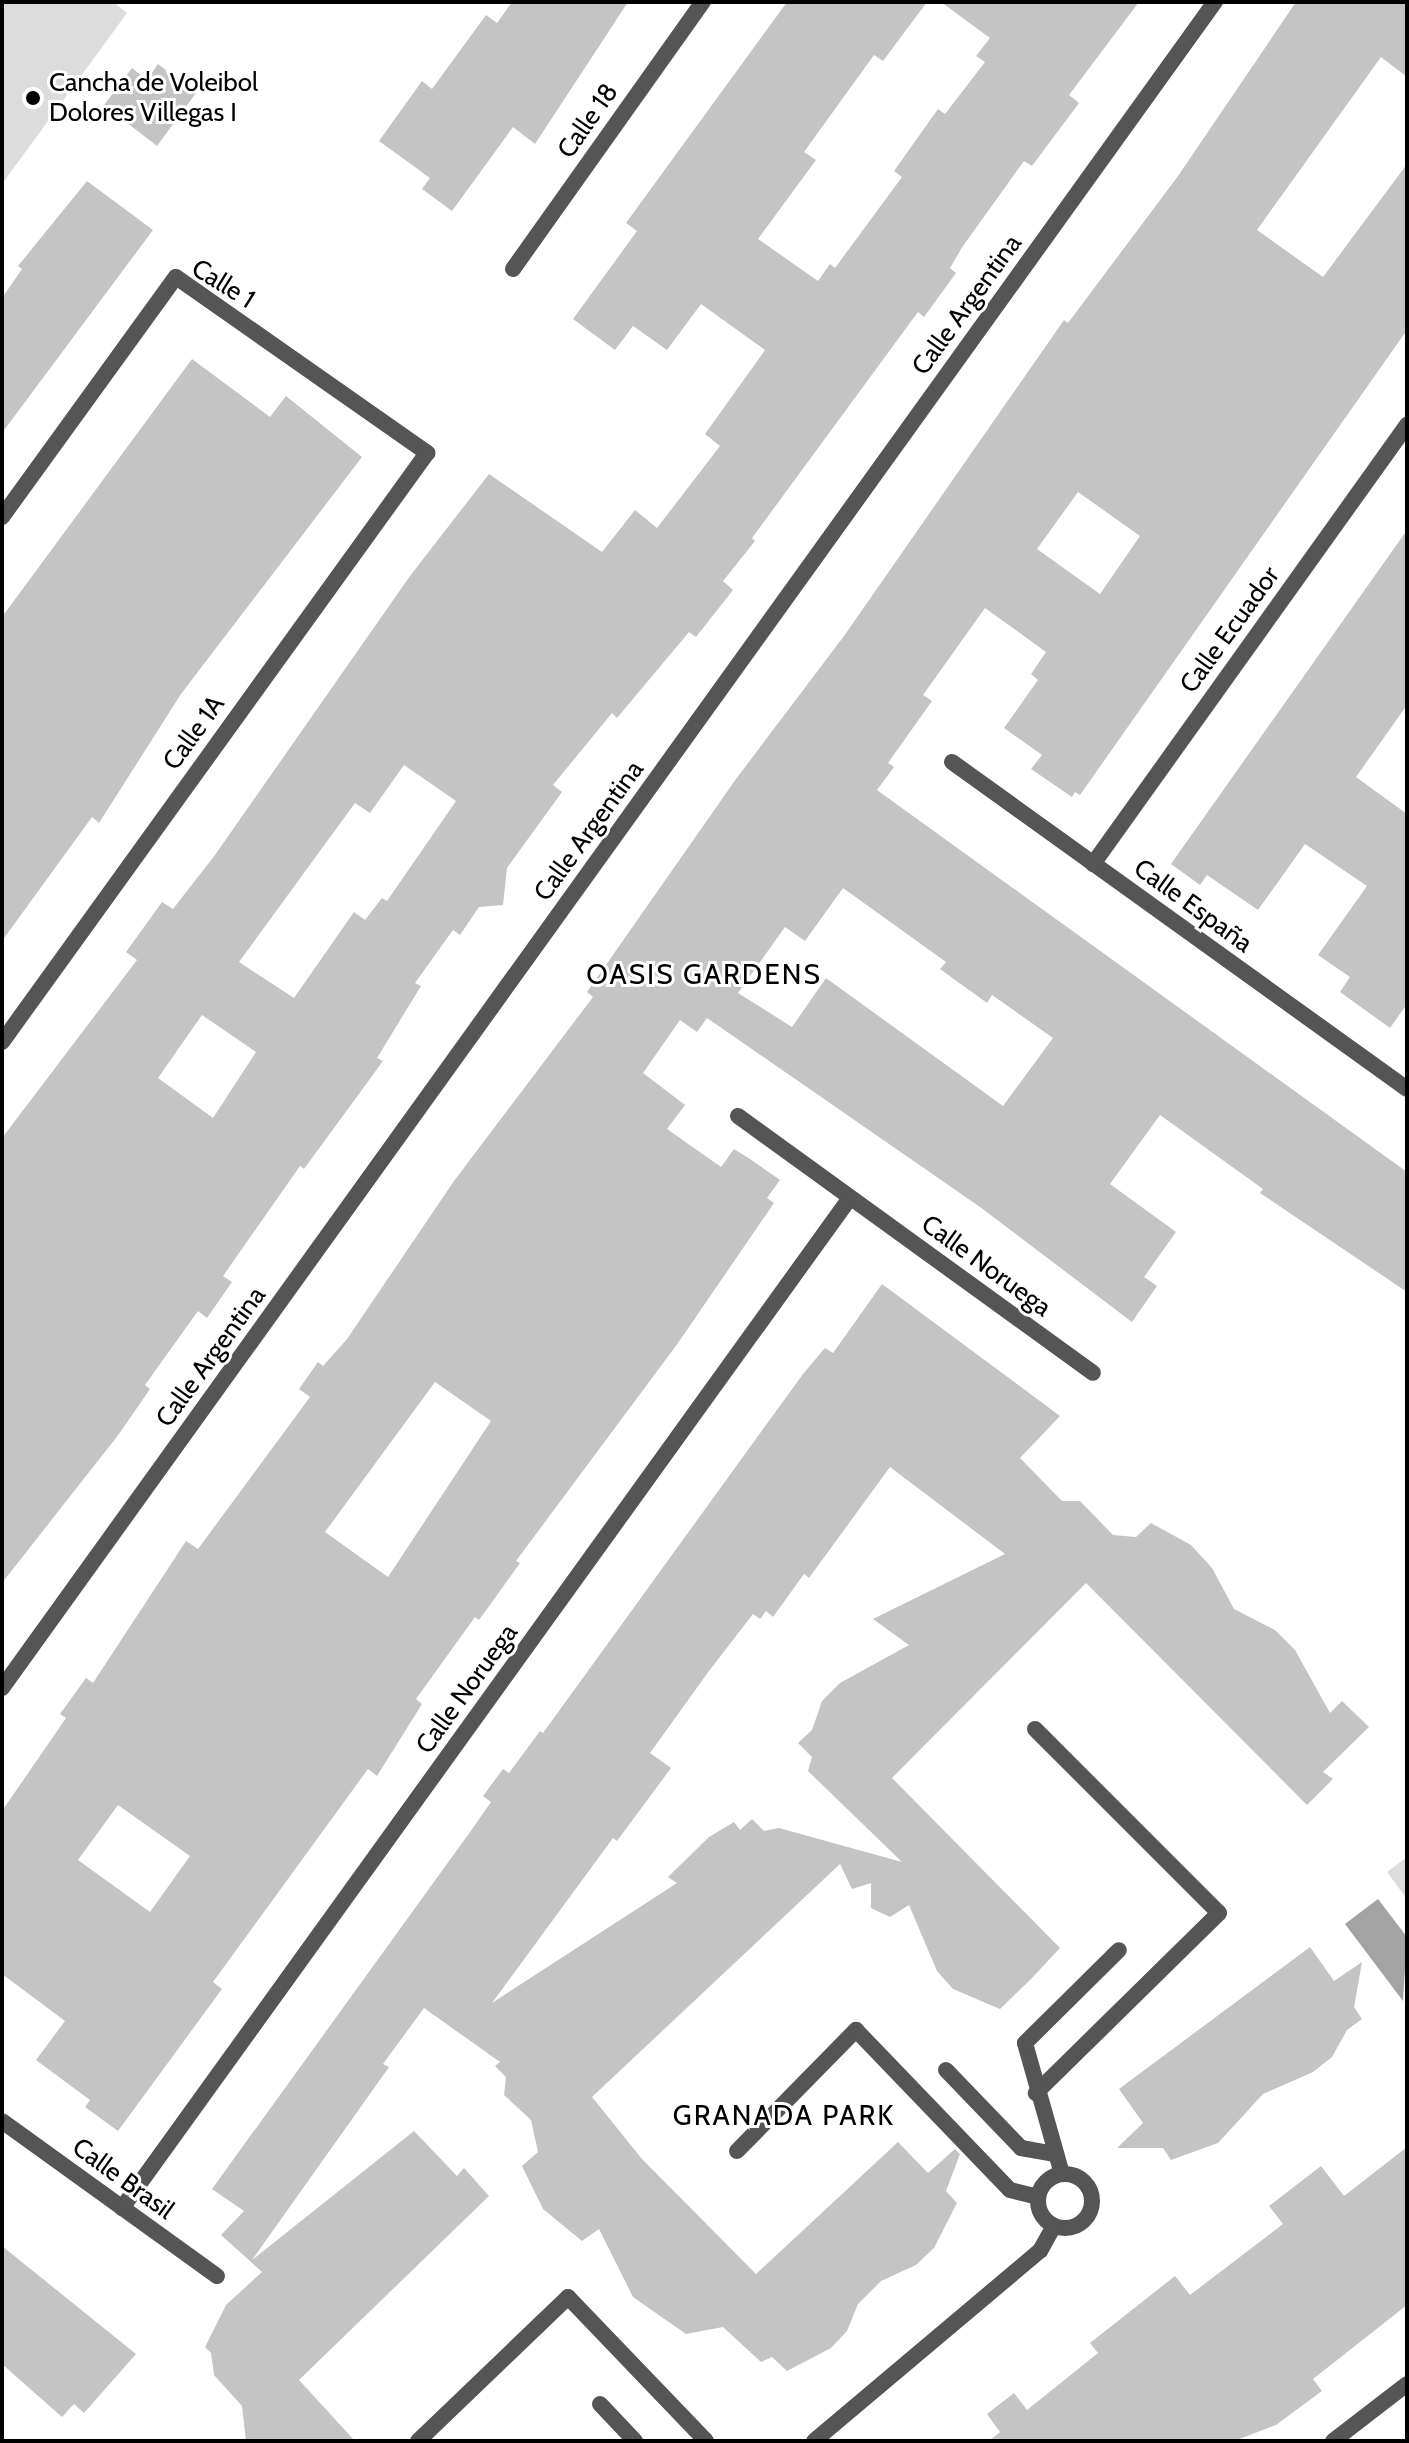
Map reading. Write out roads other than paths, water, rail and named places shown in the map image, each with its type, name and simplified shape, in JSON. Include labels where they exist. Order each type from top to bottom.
[{"type":"street","name":"Calle 18","points":[[513,269],[703,2]]},
{"type":"street","name":"Calle Argentina","points":[[2,1688],[1215,2]]},
{"type":"street","name":"Calle 1","points":[[2,517],[176,277],[427,453]]},
{"type":"street","name":"Calle Ecuador","points":[[1093,864],[1407,425]]},
{"type":"street","name":"Calle 1A","points":[[2,1042],[427,453]]},
{"type":"street","name":"Calle España","points":[[952,762],[1407,1089]]},
{"type":"street","name":"Calle Noruega","points":[[738,1116],[1093,1373]]},
{"type":"street","name":"Calle Noruega","points":[[122,2208],[850,1198]]},
{"type":"street","points":[[1035,1729],[1219,1913],[1036,2093]]},
{"type":"street","points":[[1062,2174],[1046,2182],[1038,2197],[1041,2214],[1054,2226],[1072,2228],[1091,2210],[1086,2184],[1062,2174],[1036,2093],[1025,2043],[1119,1950]]},
{"type":"street","points":[[737,2151],[856,2030],[1010,2190],[1038,2197]]},
{"type":"street","points":[[946,2070],[1021,2148],[1055,2154]]},
{"type":"street","name":"Calle Brasil","points":[[2,2121],[217,2276]]},
{"type":"street","points":[[814,2441],[1040,2251],[1054,2226]]},
{"type":"street","points":[[418,2441],[568,2297],[706,2441]]},
{"type":"street","points":[[1333,2441],[1407,2384]]},
{"type":"street","points":[[600,2404],[635,2441]]},
{"type":"place","name":"Cancha de Voleibol Dolores Villegas I","points":[[33,98]]},
{"type":"district","name":"OASIS GARDENS","points":[[704,974]]},
{"type":"district","name":"GRANADA PARK","points":[[784,2115]]}]
